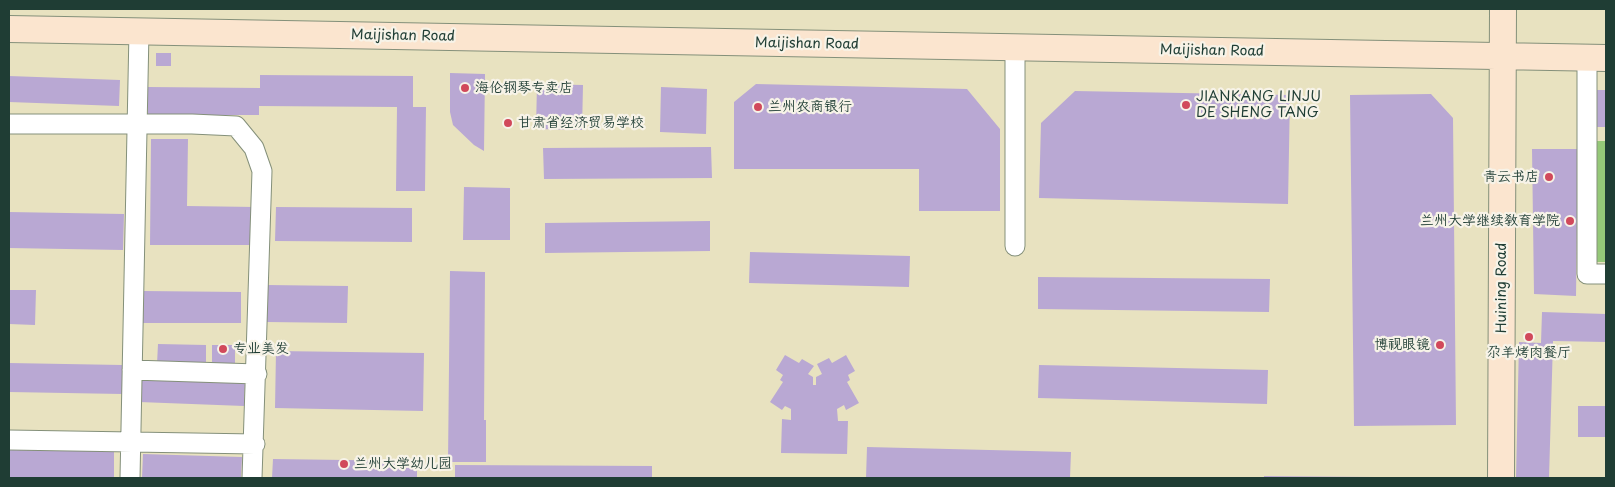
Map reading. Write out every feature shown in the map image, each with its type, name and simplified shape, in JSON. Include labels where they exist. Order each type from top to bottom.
[{"type":"street","name":"Huining Road","points":[[1500,478],[1503,9]]},
{"type":"street","name":"Maijishan Road","points":[[9,29],[1597,58]]},
{"type":"street","points":[[130,478],[139,32]]},
{"type":"street","points":[[1015,47],[1015,246]]},
{"type":"street","points":[[1597,58],[1587,274],[1606,274]]},
{"type":"street","points":[[9,124],[236,126],[254,148],[262,171],[255,444],[252,478]]},
{"type":"street","points":[[132,370],[257,374]]},
{"type":"street","points":[[9,440],[255,444]]},
{"type":"green space","points":[[1595,141],[1606,141],[1606,262],[1593,262]]},
{"type":"building","points":[[156,53],[171,53],[171,66],[156,66]]},
{"type":"building","points":[[450,73],[485,74],[484,151],[474,145],[453,125],[450,112]]},
{"type":"building","points":[[260,75],[413,76],[413,107],[426,107],[425,191],[396,191],[397,107],[259,106],[259,115],[148,115],[148,87],[260,88]]},
{"type":"building","points":[[9,76],[120,80],[119,106],[9,102]]},
{"type":"building","points":[[537,84],[583,85],[582,130],[536,129]]},
{"type":"building","points":[[756,84],[967,89],[1000,129],[1000,211],[919,211],[919,169],[734,169],[734,102]]},
{"type":"building","points":[[661,87],[707,89],[706,134],[660,132]]},
{"type":"building","points":[[1596,90],[1606,90],[1606,127],[1595,127]]},
{"type":"building","points":[[1075,91],[1290,95],[1288,204],[1039,198],[1041,123]]},
{"type":"building","points":[[1431,94],[1453,118],[1456,425],[1354,426],[1350,95]]},
{"type":"building","points":[[151,139],[188,139],[187,206],[255,207],[255,245],[150,245]]},
{"type":"building","points":[[711,147],[712,178],[544,179],[543,148]]},
{"type":"building","points":[[1532,149],[1578,149],[1576,296],[1534,294]]},
{"type":"building","points":[[464,187],[510,188],[510,240],[463,240]]},
{"type":"building","points":[[276,207],[412,208],[412,242],[275,241]]},
{"type":"building","points":[[9,212],[124,214],[123,250],[9,248]]},
{"type":"building","points":[[710,221],[710,251],[545,253],[545,223]]},
{"type":"building","points":[[750,252],[910,256],[909,287],[749,283]]},
{"type":"building","points":[[450,271],[485,272],[484,420],[486,420],[486,462],[448,462]]},
{"type":"building","points":[[1038,277],[1270,279],[1269,312],[1038,309]]},
{"type":"building","points":[[267,285],[348,286],[347,323],[267,322]]},
{"type":"building","points":[[9,290],[36,290],[35,325],[9,324]]},
{"type":"building","points":[[143,291],[241,292],[241,323],[143,323]]},
{"type":"building","points":[[1542,312],[1606,314],[1606,342],[1553,341],[1549,478],[1516,478],[1519,342],[1541,343]]},
{"type":"building","points":[[158,344],[206,345],[206,365],[157,364]]},
{"type":"building","points":[[212,345],[235,345],[235,366],[212,366]]},
{"type":"building","points":[[276,351],[424,353],[423,411],[275,408]]},
{"type":"building","points":[[785,355],[799,363],[802,359],[814,366],[808,374],[813,377],[813,385],[816,385],[816,377],[822,374],[817,364],[829,358],[832,363],[846,355],[855,371],[848,375],[850,380],[847,382],[859,403],[846,410],[844,405],[837,409],[838,421],[848,421],[847,454],[781,453],[782,419],[791,420],[791,409],[785,406],[782,410],[770,402],[783,382],[780,380],[783,375],[776,370]]},
{"type":"building","points":[[9,363],[122,365],[122,394],[9,392]]},
{"type":"building","points":[[1039,365],[1268,370],[1267,404],[1038,398]]},
{"type":"building","points":[[140,378],[245,382],[244,406],[139,402]]},
{"type":"building","points":[[1578,406],[1606,406],[1606,437],[1578,437]]},
{"type":"building","points":[[867,447],[1071,452],[1070,478],[866,478]]},
{"type":"building","points":[[9,450],[114,451],[114,478],[9,477]]},
{"type":"building","points":[[143,454],[242,457],[241,478],[142,478]]},
{"type":"building","points":[[273,459],[417,461],[417,478],[272,478]]},
{"type":"building","points":[[455,465],[652,466],[652,478],[455,478]]},
{"type":"building","points":[[1264,476],[1375,477],[1375,478],[1264,478]]},
{"type":"place","name":"海伦钢琴专卖店","points":[[465,88]]},
{"type":"place","name":"JIANKANG LINJU DE SHENG TANG","points":[[1186,105]]},
{"type":"place","name":"兰州农商银行","points":[[758,107]]},
{"type":"place","name":"甘肃省经济贸易学校","points":[[508,123]]},
{"type":"place","name":"青云书店","points":[[1549,177]]},
{"type":"place","name":"兰州大学继续教育学院","points":[[1570,221]]},
{"type":"place","name":"尕羊烤肉餐厅","points":[[1529,337]]},
{"type":"place","name":"博视眼镜","points":[[1440,345]]},
{"type":"place","name":"专业美发","points":[[223,349]]},
{"type":"place","name":"兰州大学幼儿园","points":[[344,464]]}]
